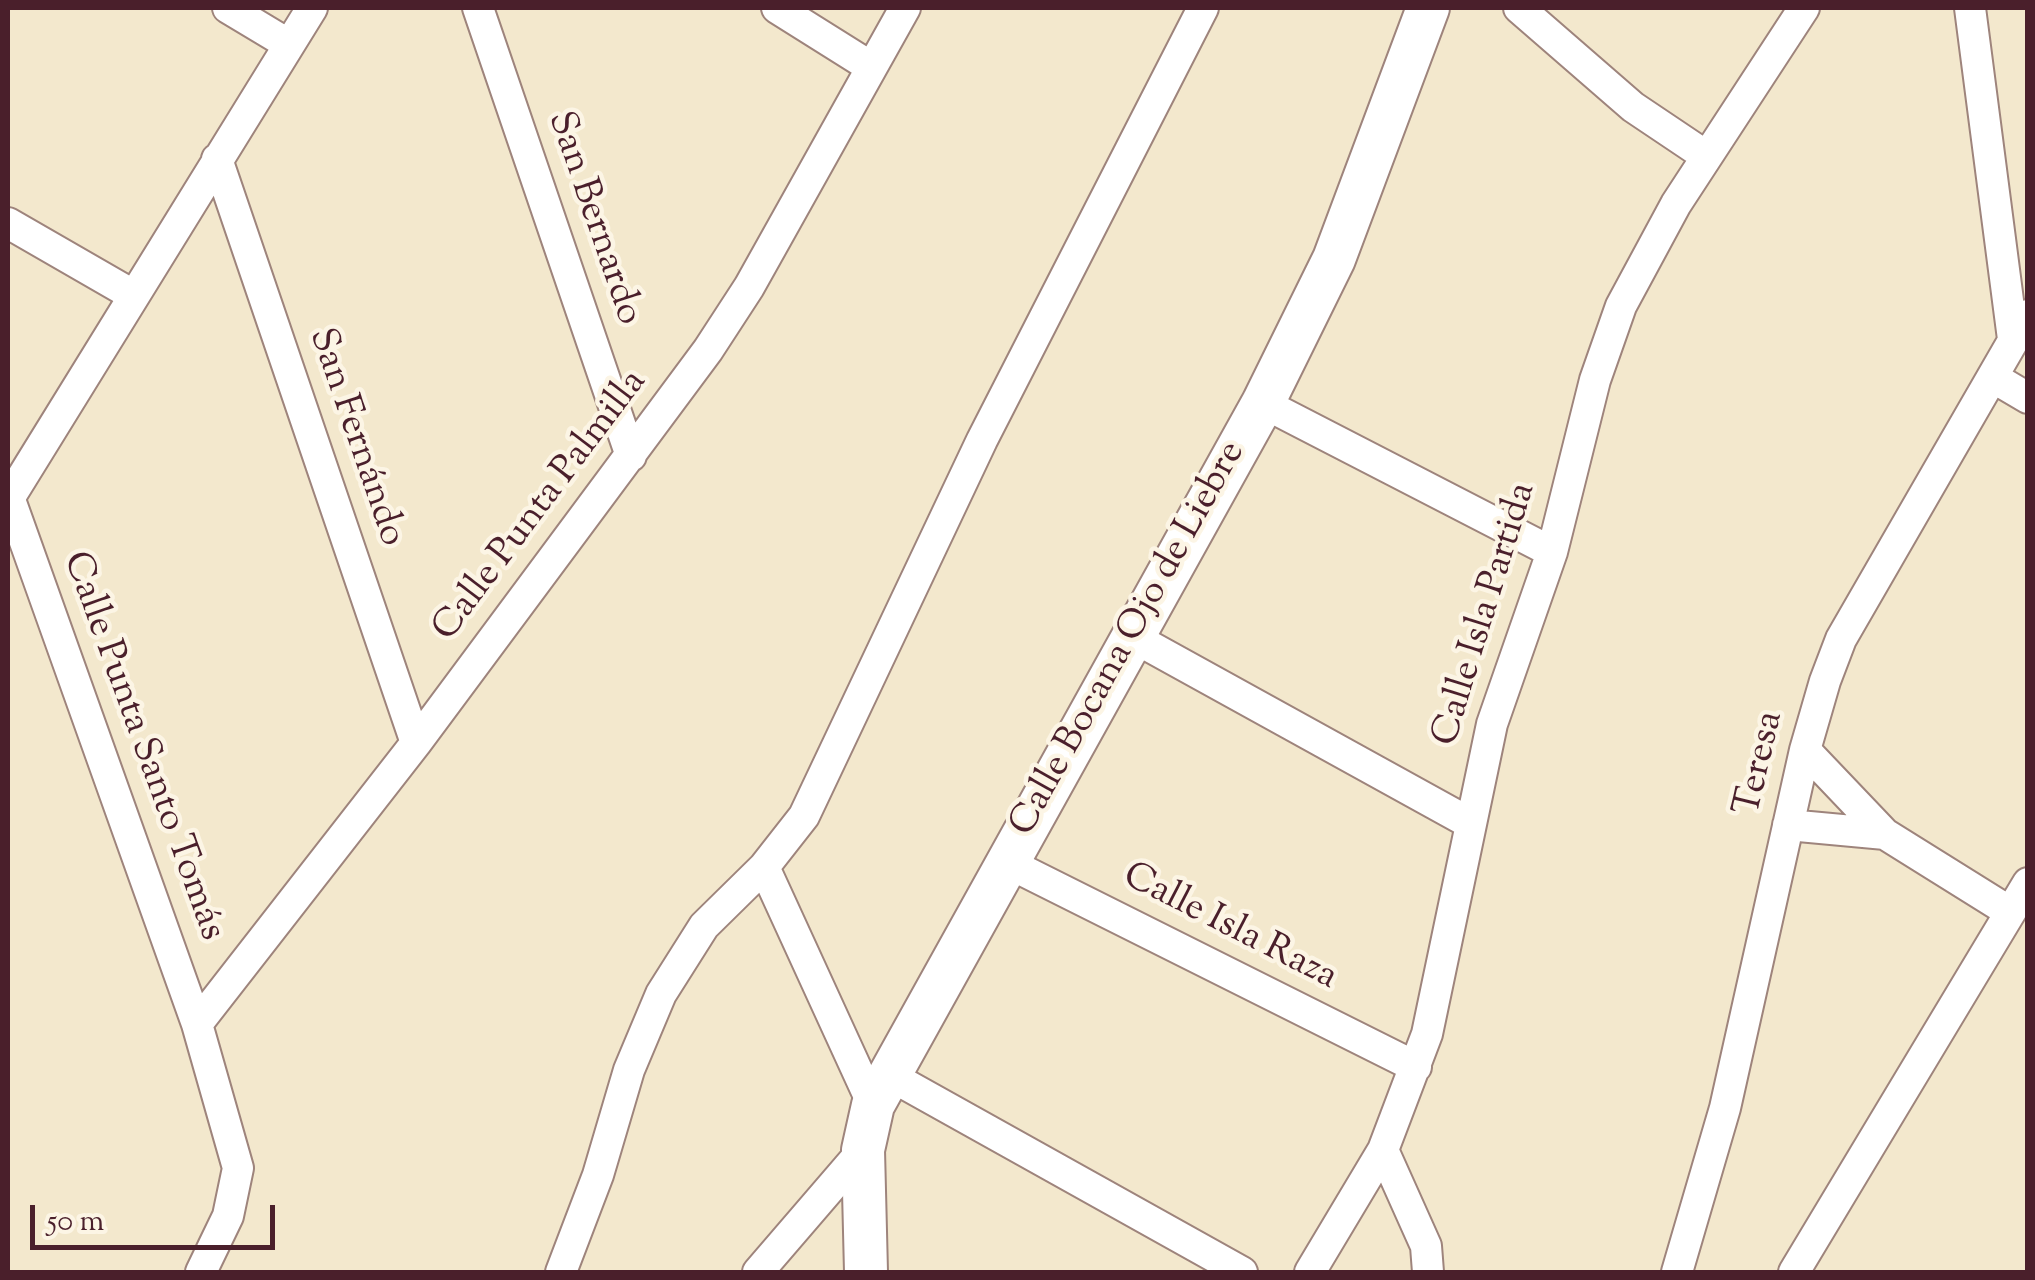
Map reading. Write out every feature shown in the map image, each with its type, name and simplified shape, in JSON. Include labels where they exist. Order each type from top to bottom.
[{"type":"street","points":[[228,8],[288,44]]},
{"type":"street","points":[[8,499],[312,8]]},
{"type":"street","name":"San Bernardo","points":[[478,8],[631,456]]},
{"type":"street","points":[[777,8],[871,67]]},
{"type":"street","name":"Calle Punta Palmilla","points":[[197,1024],[416,744],[631,456],[750,287],[906,8]]},
{"type":"street","points":[[562,1272],[598,1176],[629,1070],[661,994],[704,926],[764,867],[804,816],[982,440],[1203,8]]},
{"type":"street","name":"Calle Bocana Ojo de Liebre","points":[[866,1272],[862,1150],[880,1090],[1263,403],[1334,259],[1428,8]]},
{"type":"street","points":[[1518,8],[1632,107],[1706,156]]},
{"type":"street","name":"Calle Isla Partida","points":[[1310,1272],[1383,1150],[1428,1034],[1468,822],[1492,724],[1552,552],[1595,380],[1621,306],[1706,156],[1804,8]]},
{"type":"street","points":[[1966,10],[2020,327]]},
{"type":"street","name":"San Fernándo","points":[[217,159],[416,744]]},
{"type":"street","points":[[8,223],[132,295]]},
{"type":"street","name":"Teresa","points":[[1677,1272],[1726,1108],[1805,750],[1841,639],[2020,327]]},
{"type":"street","points":[[1994,378],[2028,398]]},
{"type":"street","points":[[1263,403],[1552,552]]},
{"type":"street","name":"Calle Punta Santo Tomás","points":[[8,499],[197,1024],[238,1168],[228,1216],[200,1272]]},
{"type":"street","points":[[1131,636],[1468,822]]},
{"type":"street","points":[[1805,750],[1885,834],[2010,912]]},
{"type":"street","points":[[1788,825],[1885,834]]},
{"type":"street","name":"Calle Isla Raza","points":[[1006,862],[1416,1067]]},
{"type":"street","points":[[764,867],[880,1090],[1242,1272]]},
{"type":"street","points":[[1794,1272],[2028,883]]},
{"type":"street","points":[[758,1272],[862,1150]]},
{"type":"street","points":[[1383,1150],[1426,1246],[1428,1272]]}]
